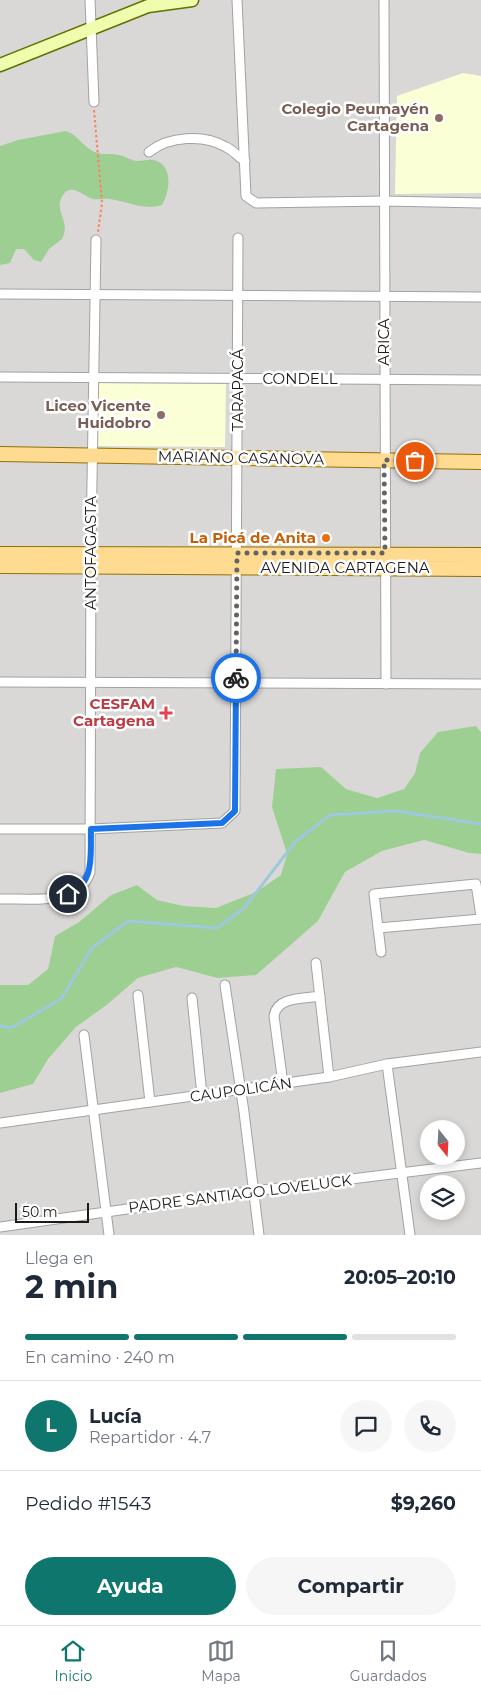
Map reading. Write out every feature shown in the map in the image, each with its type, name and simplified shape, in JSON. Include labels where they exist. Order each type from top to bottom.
[{"type":"main road","name":"MARIANO CASANOVA","points":[[0,454],[481,462]]},
{"type":"main road","name":"AVENIDA CARTAGENA","points":[[0,566],[237,553],[481,555]]},
{"type":"main road","name":"AVENIDA CARTAGENA","points":[[0,554],[237,567],[481,569]]},
{"type":"street","points":[[90,0],[94,102]]},
{"type":"street","points":[[0,65],[148,6],[192,0]]},
{"type":"street","points":[[237,0],[246,196],[256,203],[384,201],[481,203]]},
{"type":"street","name":"ARICA","points":[[384,0],[386,684]]},
{"type":"street","points":[[149,152],[172,140],[192,139],[225,146],[245,161]]},
{"type":"street","name":"TARAPACÁ","points":[[91,829],[222,823],[235,811],[238,238]]},
{"type":"street","name":"ANTOFAGASTA","points":[[0,898],[56,897],[68,894],[85,883],[90,866],[91,560],[96,240]]},
{"type":"street","points":[[0,294],[481,297]]},
{"type":"street","name":"CONDELL","points":[[0,377],[481,380]]},
{"type":"street","points":[[0,682],[481,684]]},
{"type":"street","points":[[0,829],[91,829]]},
{"type":"street","points":[[378,928],[481,918],[476,884],[374,894],[378,928],[381,952]]},
{"type":"street","points":[[316,963],[329,1077]]},
{"type":"street","points":[[225,985],[241,1090],[259,1235]]},
{"type":"street","points":[[138,996],[150,1102]]},
{"type":"street","points":[[283,1084],[274,1020],[276,1007],[282,1002],[320,996]]},
{"type":"street","points":[[192,998],[202,1095]]},
{"type":"street","points":[[84,1035],[108,1235]]},
{"type":"street","name":"CAUPOLICÁN","points":[[0,1123],[283,1084],[329,1077],[387,1064],[481,1052]]},
{"type":"street","points":[[387,1064],[410,1235]]},
{"type":"street","name":"PADRE SANTIAGO LOVELUCK","points":[[0,1227],[254,1191],[481,1163]]},
{"type":"path","points":[[94,102],[102,203],[96,240]]},
{"type":"shaded area","points":[[0,0],[481,0],[481,732],[476,726],[421,753],[415,773],[404,789],[377,798],[346,789],[320,767],[272,807],[287,854],[282,875],[256,892],[216,908],[184,906],[157,900],[137,885],[111,895],[79,922],[55,936],[48,969],[28,985],[0,985]]},
{"type":"shaded area","name":"Colegio Peumayén Cartagena","points":[[463,73],[481,76],[481,193],[395,194],[397,96]]},
{"type":"shaded area","name":"Liceo Vicente Huidobro","points":[[96,383],[226,384],[225,447],[95,446]]},
{"type":"shaded area","points":[[424,840],[469,853],[481,854],[481,1235],[0,1235],[0,1093],[33,1084],[53,1053],[76,1027],[108,1004],[138,978],[176,967],[217,978],[294,941],[318,921],[345,872],[382,851]]},
{"type":"green space","points":[[66,131],[97,153],[116,154],[135,161],[151,160],[160,163],[167,172],[168,179],[165,199],[162,205],[149,207],[109,199],[93,199],[77,191],[68,190],[64,193],[60,204],[65,227],[62,239],[49,249],[41,262],[34,260],[24,249],[16,249],[10,263],[0,265],[0,146],[18,140]]},
{"type":"green space","points":[[476,726],[481,732],[481,854],[469,853],[424,840],[382,851],[345,872],[318,921],[256,975],[217,978],[176,967],[138,978],[108,1004],[76,1027],[49,1058],[33,1084],[0,1093],[0,985],[28,985],[48,969],[55,936],[79,922],[111,895],[137,885],[157,900],[184,906],[216,908],[256,892],[281,875],[287,854],[272,807],[276,769],[321,767],[346,789],[377,798],[404,789],[415,773],[420,753],[438,732]]},
{"type":"waterway","points":[[0,1026],[11,1028],[61,999],[92,948],[128,921],[217,928],[244,908],[296,841],[330,815],[396,811],[481,824]]},
{"type":"way so far","points":[[236,678],[237,553],[385,553],[384,460],[415,461]]},
{"type":"place","name":"Colegio Peumayén Cartagena","points":[[439,118]]},
{"type":"place","name":"Liceo Vicente Huidobro","points":[[161,415]]},
{"type":"place","name":"La Picá de Anita","points":[[326,538]]},
{"type":"place","name":"CESFAM Cartagena","points":[[166,713]]},
{"type":"route","points":[[68,894],[80,889],[90,872],[91,829],[222,823],[235,811],[236,678]]}]
